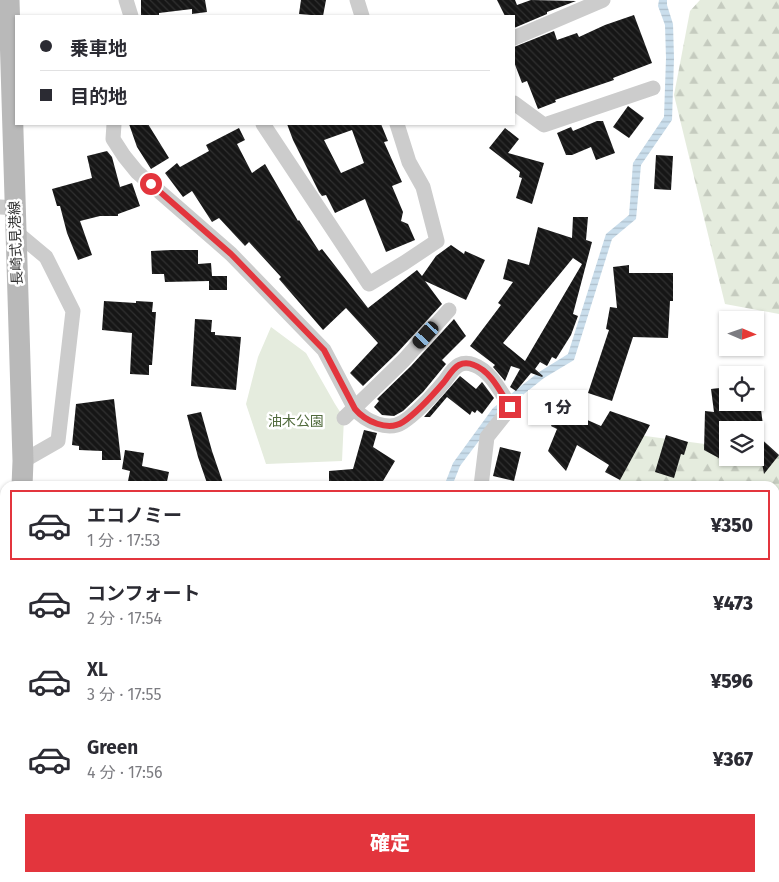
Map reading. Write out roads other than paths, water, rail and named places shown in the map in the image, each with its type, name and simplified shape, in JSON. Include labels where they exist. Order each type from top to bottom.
[{"type":"main road","name":"長崎式見港線","points":[[9,0],[8,208],[16,232],[22,481]]},
{"type":"street","points":[[126,0],[131,15]]},
{"type":"street","points":[[357,0],[362,15]]},
{"type":"street","points":[[515,38],[603,0]]},
{"type":"street","points":[[515,103],[544,125],[653,88]]},
{"type":"street","points":[[114,125],[113,139],[138,172],[231,254],[324,350],[350,414]]},
{"type":"street","points":[[264,125],[369,284],[404,264],[438,241],[423,187],[409,162],[396,125]]},
{"type":"street","points":[[16,232],[46,257],[73,312],[58,441],[23,461]]},
{"type":"street","points":[[350,414],[404,360],[449,310]]},
{"type":"street","points":[[350,414],[361,416],[377,424],[389,426],[402,424],[430,398],[458,365],[467,363],[476,365],[492,378],[510,407],[487,437],[481,481]]},
{"type":"water","points":[[659,0],[667,0],[673,24],[672,120],[641,165],[636,219],[612,239],[574,360],[544,378],[499,414],[460,466],[454,481],[446,481],[453,463],[493,408],[539,372],[568,354],[606,234],[629,215],[633,163],[664,117],[665,25],[658,6]]},
{"type":"park label","name":"油木公園","points":[[296,421]]}]
